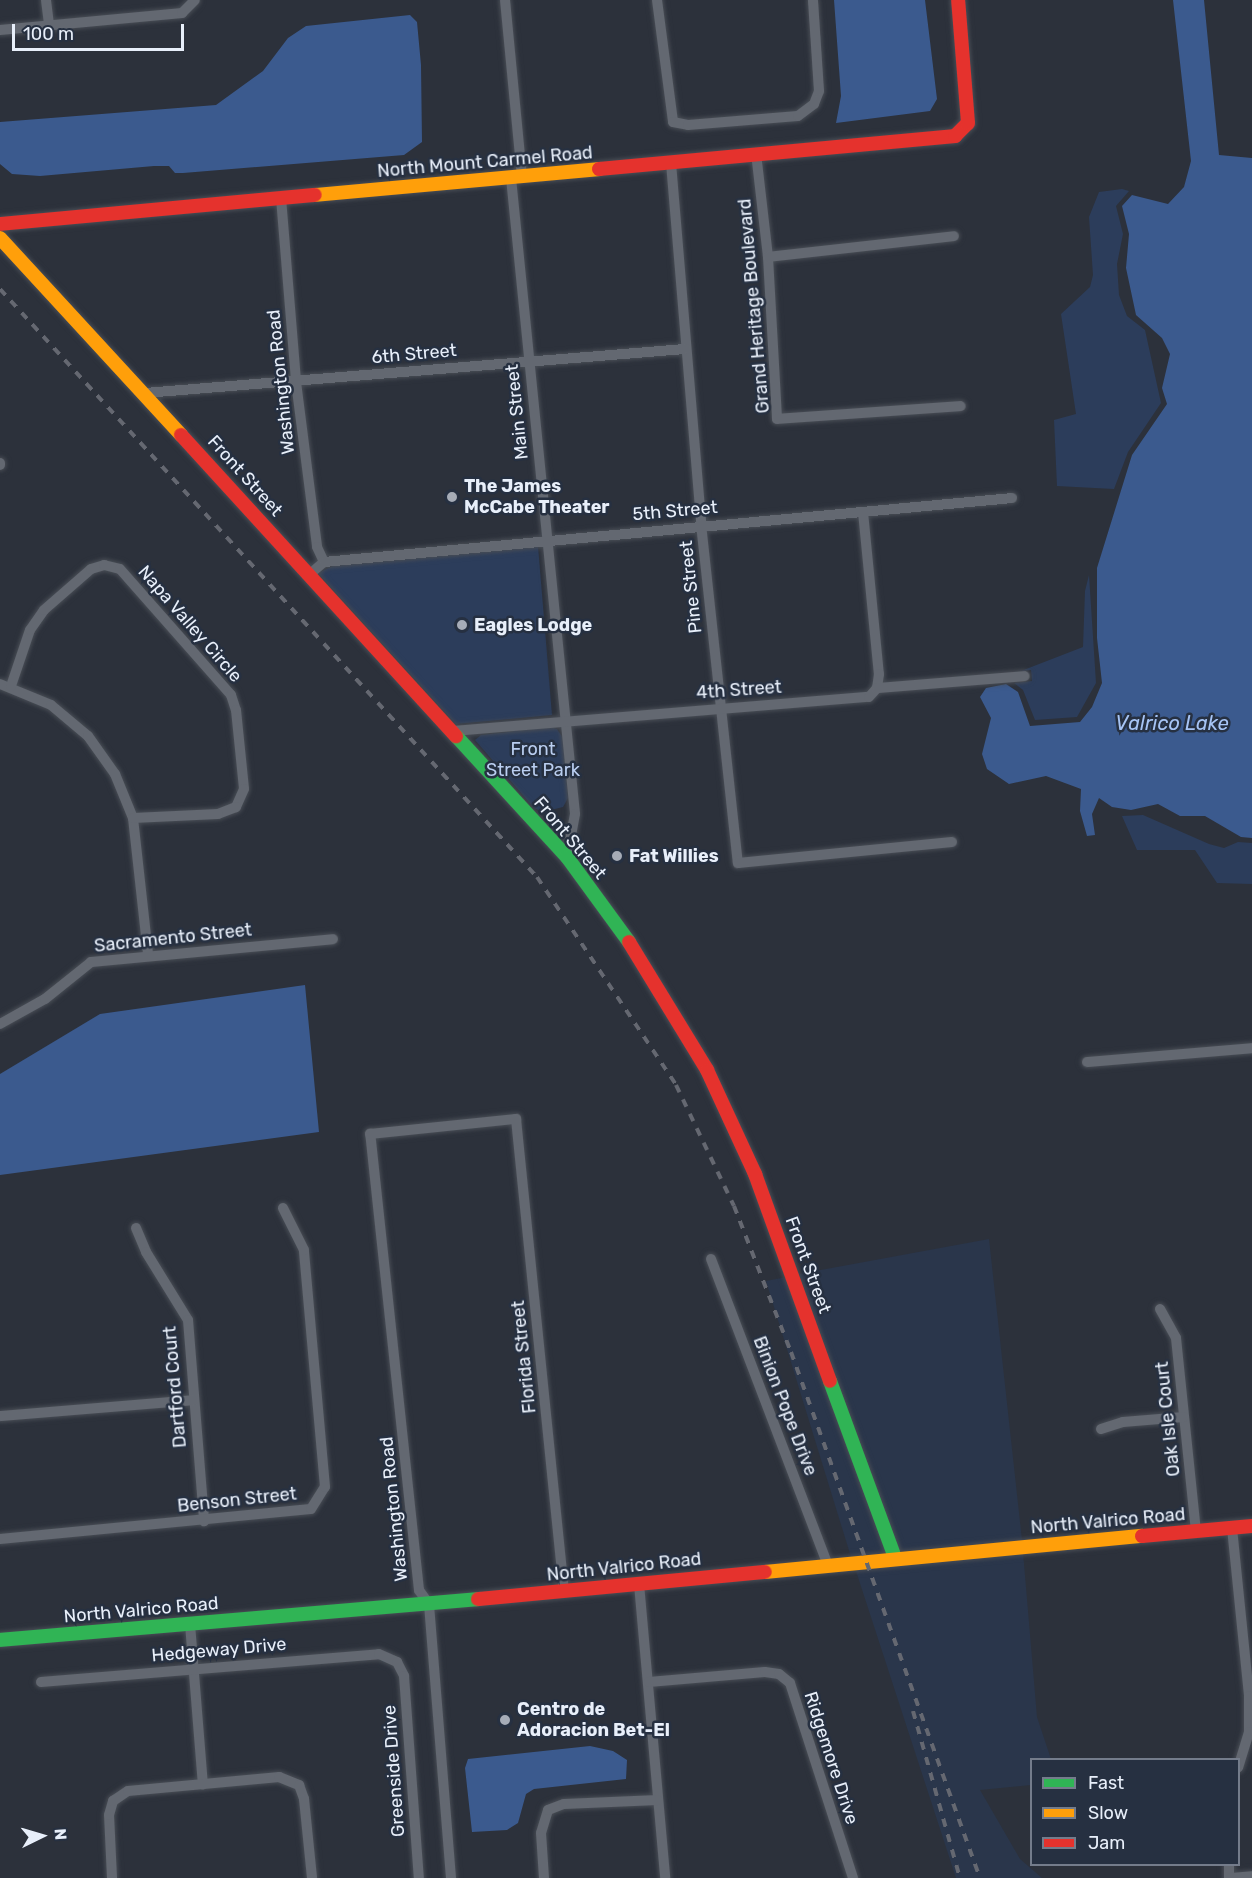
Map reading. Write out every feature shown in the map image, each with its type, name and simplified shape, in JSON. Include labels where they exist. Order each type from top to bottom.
[{"type":"street","points":[[46,0],[49,26]]},
{"type":"street","points":[[0,30],[182,13],[195,0]]},
{"type":"street","name":"Main Street","points":[[505,0],[528,360],[575,814],[567,857]]},
{"type":"street","points":[[657,0],[673,122],[688,125],[798,116],[814,104],[819,91],[813,0]]},
{"type":"street","name":"North Mount Carmel Road","points":[[0,224],[954,136],[968,123],[958,0]]},
{"type":"street","name":"Grand Heritage Boulevard","points":[[756,153],[768,257],[777,420],[961,406]]},
{"type":"street","name":"Pine Street","points":[[671,163],[701,524],[738,863],[952,842]]},
{"type":"street","name":"Washington Road","points":[[281,198],[296,382],[317,547],[324,562]]},
{"type":"street","points":[[768,257],[954,236]]},
{"type":"street","name":"Front Street","points":[[0,238],[146,393],[567,857],[649,970],[707,1070],[767,1206],[895,1558]]},
{"type":"street","name":"6th Street","points":[[146,393],[296,382],[528,360],[685,349]]},
{"type":"street","name":"5th Street","points":[[324,562],[701,524],[1012,498]]},
{"type":"street","points":[[863,512],[879,674],[877,688]]},
{"type":"street","points":[[310,574],[324,562]]},
{"type":"street","name":"Napa Valley Circle","points":[[5,685],[30,630],[44,610],[91,569],[104,565],[120,569],[231,695],[236,710],[244,789],[236,807],[218,814],[133,818]]},
{"type":"street","name":"4th Street","points":[[453,730],[869,696],[877,688],[1025,676]]},
{"type":"street","points":[[5,685],[51,705],[88,736],[115,774],[133,818],[148,954]]},
{"type":"street","name":"Sacramento Street","points":[[0,1024],[45,999],[91,962],[148,954],[333,939]]},
{"type":"street","points":[[1087,1062],[1252,1048]]},
{"type":"street","name":"Washington Road","points":[[451,1878],[429,1604],[419,1590],[370,1134],[516,1119]]},
{"type":"street","name":"Florida Street","points":[[516,1119],[564,1591]]},
{"type":"street","name":"Benson Street","points":[[0,1539],[310,1509],[325,1487],[304,1250],[283,1208]]},
{"type":"street","name":"Dartford Court","points":[[136,1228],[146,1252],[188,1320],[204,1521]]},
{"type":"street","name":"Binion Pope Drive","points":[[711,1259],[828,1565]]},
{"type":"street","name":"Oak Isle Court","points":[[1160,1309],[1176,1338],[1196,1531]]},
{"type":"street","points":[[0,1416],[193,1400]]},
{"type":"street","points":[[1101,1429],[1124,1422],[1184,1417]]},
{"type":"street","name":"North Valrico Road","points":[[0,1640],[429,1604],[895,1558],[1252,1526]]},
{"type":"street","points":[[1232,1528],[1249,1696],[1249,1732],[1240,1764]]},
{"type":"street","points":[[639,1584],[665,1878]]},
{"type":"street","points":[[190,1624],[203,1784]]},
{"type":"street","name":"Hedgeway Drive","points":[[41,1682],[379,1653],[397,1662]]},
{"type":"street","name":"Greenside Drive","points":[[397,1662],[404,1676],[419,1878]]},
{"type":"street","name":"Ridgemore Drive","points":[[649,1682],[765,1672],[779,1674],[790,1683],[853,1878]]},
{"type":"street","points":[[112,1878],[109,1815],[113,1801],[128,1791],[279,1777],[299,1785],[304,1799],[312,1878]]},
{"type":"street","points":[[544,1878],[541,1833],[548,1810],[564,1804],[658,1800]]},
{"type":"street","points":[[1230,1878],[1252,1876]]},
{"type":"shaded area","points":[[989,1239],[1022,1540],[900,1551],[799,1274]]},
{"type":"shaded area","points":[[786,1277],[886,1553],[851,1557],[766,1281]]},
{"type":"shaded area","points":[[1023,1552],[1037,1717],[1051,1758],[1030,1758],[1030,1785],[980,1790],[1020,1859],[1042,1878],[956,1878],[855,1568]]},
{"type":"green space","points":[[1122,189],[1129,191],[1116,206],[1123,234],[1117,264],[1119,295],[1127,316],[1145,330],[1161,403],[1128,452],[1114,489],[1057,486],[1054,420],[1076,414],[1061,314],[1090,287],[1093,275],[1089,217],[1099,192]]},
{"type":"green space","points":[[538,546],[552,715],[456,724],[318,573],[333,566]]},
{"type":"green space","points":[[1089,575],[1096,683],[1077,717],[1035,720],[1023,690],[1014,683],[1032,681],[1031,670],[1021,671],[1083,647],[1085,591]]},
{"type":"green space","name":"Front Street Park","points":[[550,727],[557,729],[563,738],[568,798],[563,807],[543,812],[534,808],[475,740],[481,735]]},
{"type":"green space","points":[[1143,815],[1209,844],[1224,848],[1238,842],[1252,843],[1252,884],[1217,883],[1195,850],[1137,850],[1122,816]]},
{"type":"water","points":[[834,0],[925,0],[937,99],[930,111],[836,123],[841,96]]},
{"type":"water","name":"Valrico Lake","points":[[1173,0],[1204,0],[1219,155],[1252,158],[1252,838],[1241,837],[1205,816],[1180,816],[1158,804],[1131,810],[1112,807],[1099,798],[1092,814],[1095,835],[1087,836],[1080,811],[1081,789],[1046,776],[1009,784],[987,769],[982,754],[991,718],[980,697],[986,688],[1006,684],[1018,692],[1030,726],[1080,722],[1092,707],[1102,683],[1097,638],[1097,568],[1132,455],[1167,404],[1162,388],[1170,354],[1162,338],[1136,315],[1126,268],[1129,234],[1122,206],[1132,195],[1168,204],[1184,187],[1191,161]]},
{"type":"water","points":[[410,15],[417,22],[421,65],[422,142],[404,155],[183,173],[175,173],[169,166],[154,166],[40,176],[12,174],[0,164],[0,122],[216,105],[263,71],[288,38],[306,26]]},
{"type":"water","points":[[305,985],[319,1132],[0,1175],[0,1074],[100,1014]]},
{"type":"water","points":[[590,1746],[613,1751],[627,1760],[626,1779],[534,1789],[526,1794],[518,1823],[507,1830],[472,1832],[465,1768],[468,1759]]},
{"type":"railway","points":[[0,289],[537,877],[676,1085],[734,1206],[791,1352],[980,1878]]},
{"type":"railway","points":[[913,1711],[960,1878]]},
{"type":"traffic: fast","points":[[456,736],[567,857],[629,942]]},
{"type":"traffic: fast","points":[[830,1381],[895,1558]]},
{"type":"traffic: fast","points":[[0,1640],[478,1599]]},
{"type":"traffic: slow","points":[[315,195],[599,169]]},
{"type":"traffic: slow","points":[[0,238],[181,435]]},
{"type":"traffic: slow","points":[[765,1572],[1142,1536]]},
{"type":"traffic: jam","points":[[599,169],[955,136],[968,123],[958,0]]},
{"type":"traffic: jam","points":[[0,224],[315,195]]},
{"type":"traffic: jam","points":[[181,435],[456,736]]},
{"type":"traffic: jam","points":[[629,942],[707,1070],[755,1174],[830,1381]]},
{"type":"traffic: jam","points":[[1142,1536],[1252,1526]]},
{"type":"traffic: jam","points":[[478,1599],[765,1572]]},
{"type":"place","name":"The James McCabe Theater","points":[[452,497]]},
{"type":"place","name":"Eagles Lodge","points":[[462,625]]},
{"type":"place","name":"Fat Willies","points":[[617,856]]},
{"type":"place","name":"Centro de Adoracion Bet-El","points":[[505,1720]]}]
